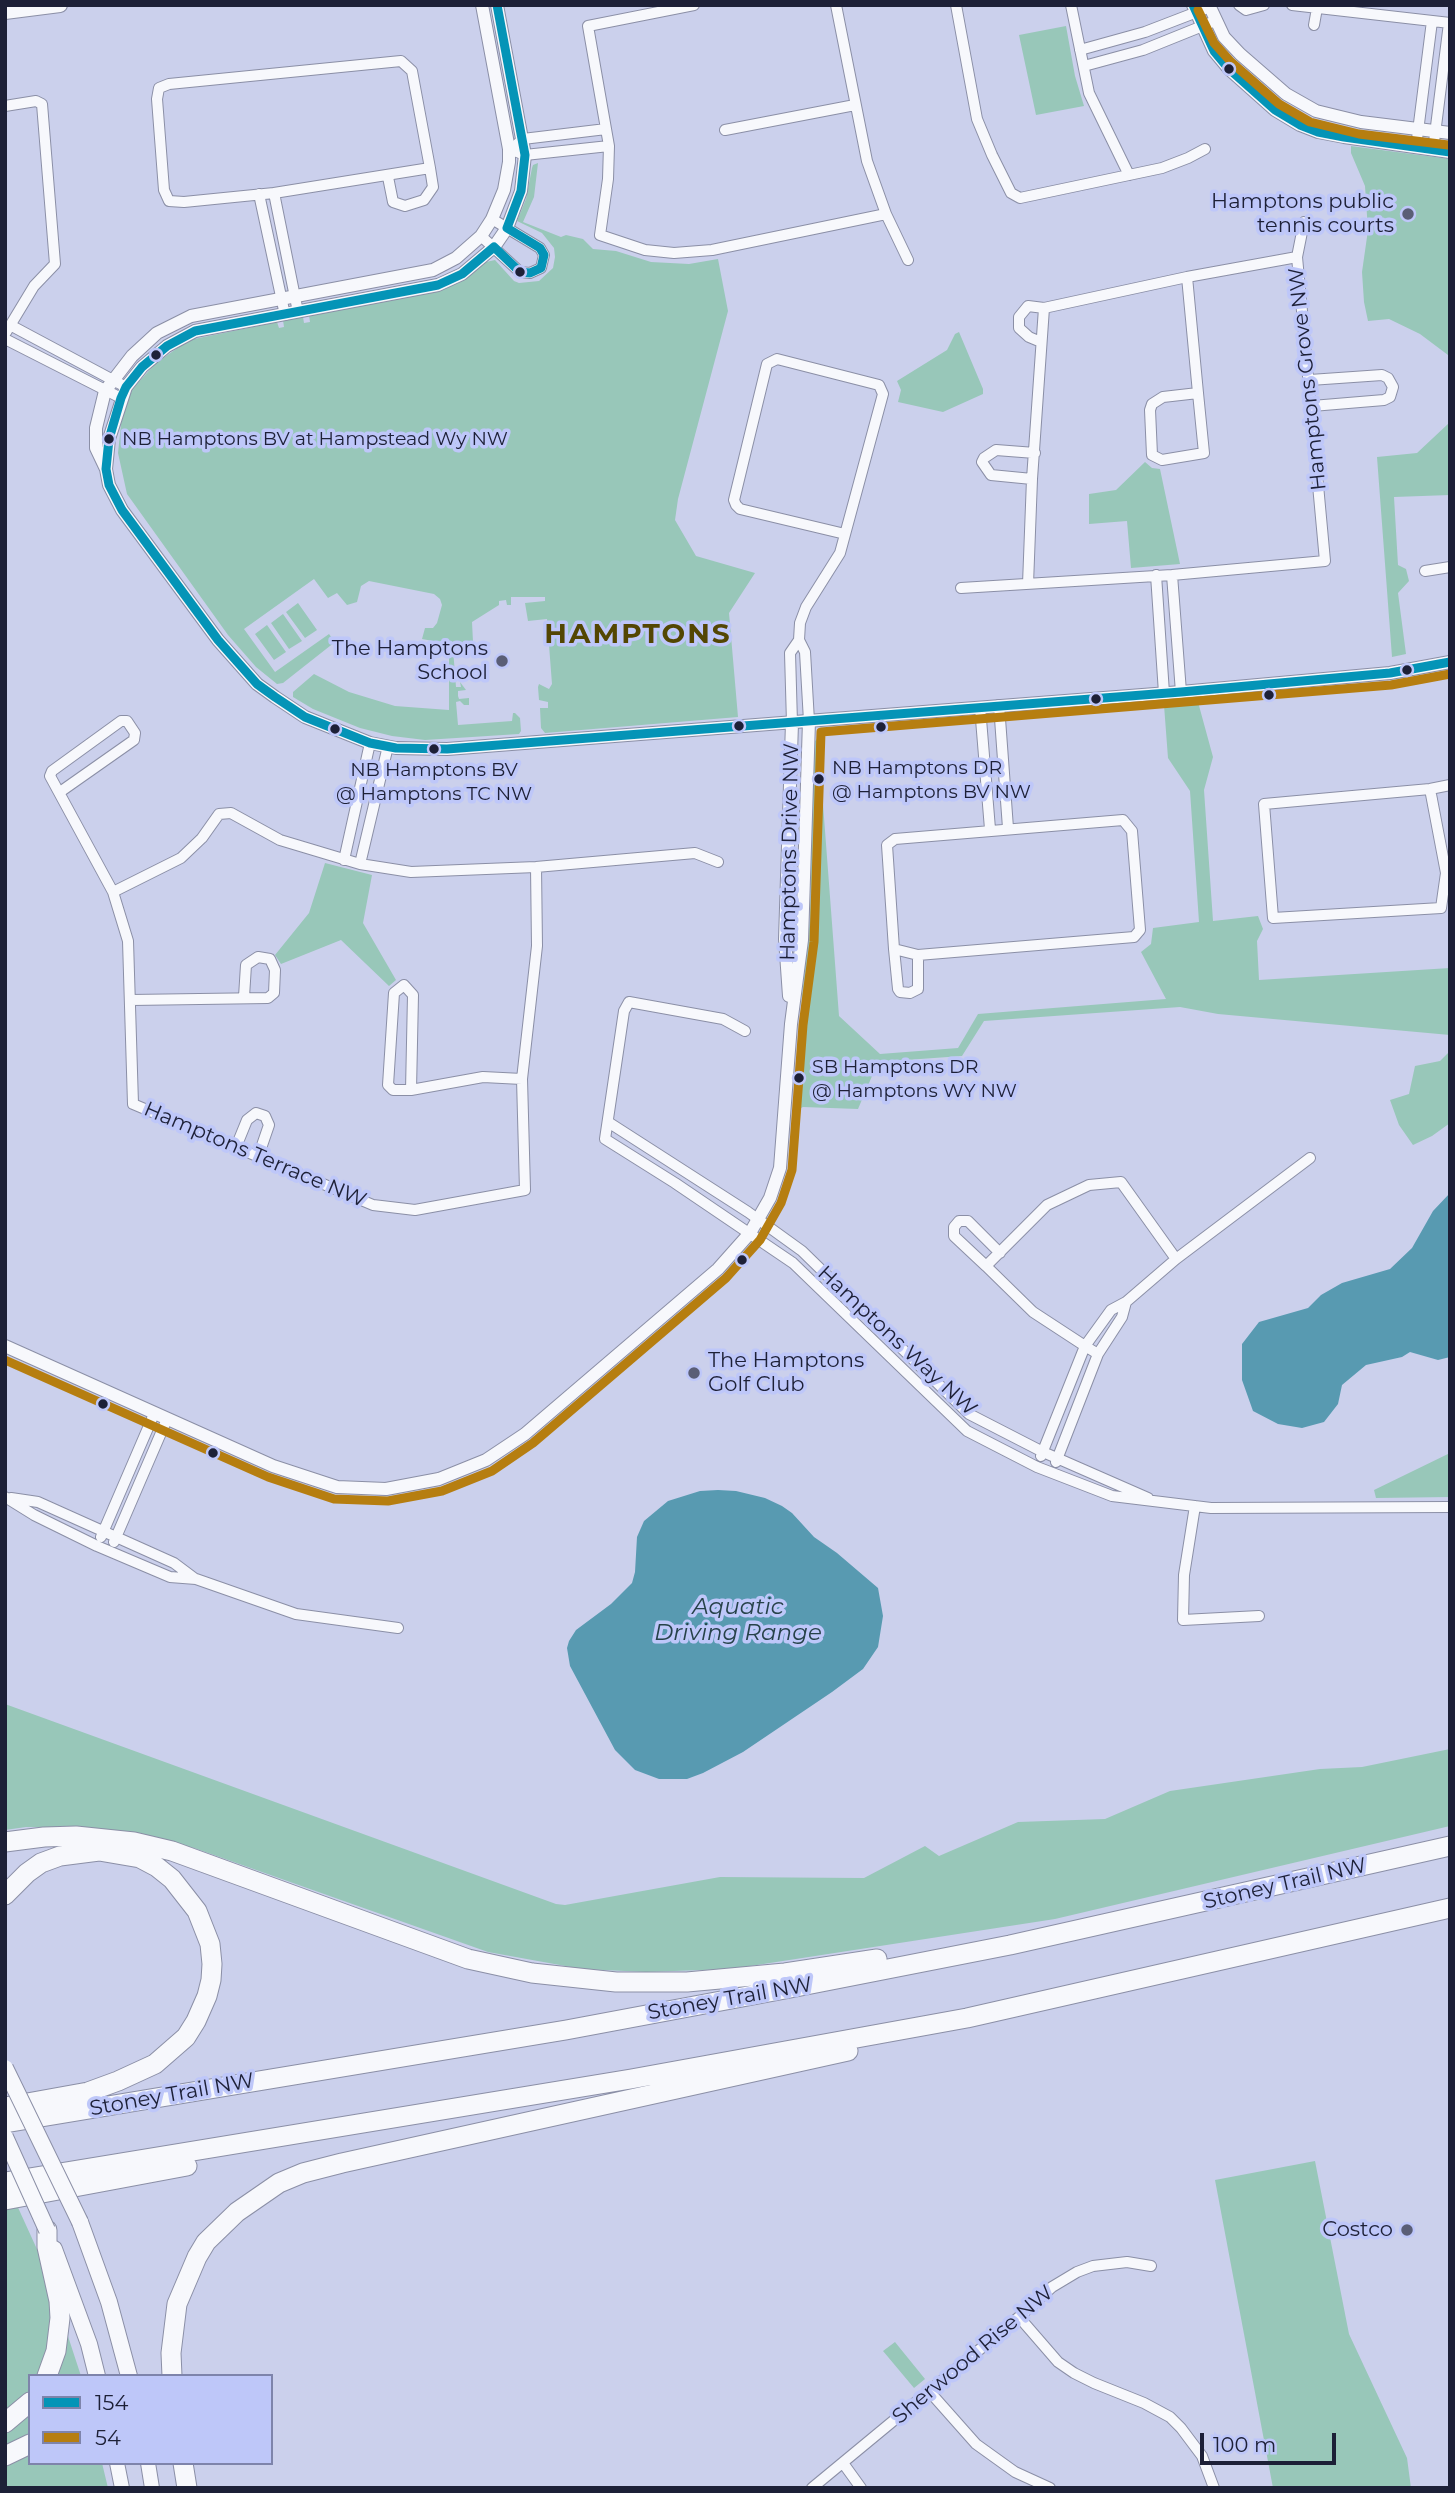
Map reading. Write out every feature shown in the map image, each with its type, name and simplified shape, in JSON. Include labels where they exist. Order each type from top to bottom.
[{"type":"highway","points":[[5,1842],[76,1836],[134,1842],[184,1856],[468,1959],[532,1973],[572,1978],[616,1982],[687,1982],[785,1973],[991,1940],[1013,1944]]},
{"type":"highway","name":"Stoney Trail NW","points":[[5,2123],[566,2030],[1013,1944],[1450,1846]]},
{"type":"highway","points":[[5,1895],[41,1863],[60,1856],[99,1852],[139,1858],[172,1879],[192,1902],[205,1927],[212,1964],[207,1996],[196,2021],[186,2037],[155,2064],[88,2092],[5,2106]]},
{"type":"highway","points":[[5,2182],[398,2118],[967,2018],[1450,1908]]},
{"type":"highway","points":[[1288,1945],[1398,1931],[1450,1919]]},
{"type":"highway","points":[[172,2374],[171,2353],[177,2304],[197,2258],[206,2242],[237,2212],[279,2183],[303,2173],[342,2163],[777,2068],[920,2034],[967,2018]]},
{"type":"highway","points":[[5,2200],[265,2151],[398,2118]]},
{"type":"highway","points":[[47,2230],[47,2247],[60,2318],[56,2351],[48,2374]]},
{"type":"highway","points":[[5,2423],[28,2404]]},
{"type":"highway","points":[[5,2456],[28,2445]]},
{"type":"highway","points":[[184,2465],[187,2488]]},
{"type":"main road","points":[[5,12],[60,5]]},
{"type":"main road","points":[[5,2068],[80,2222],[109,2302],[128,2374]]},
{"type":"main road","points":[[5,2137],[47,2230],[89,2344],[96,2374]]},
{"type":"main road","points":[[117,2465],[122,2488]]},
{"type":"main road","points":[[148,2465],[152,2488]]},
{"type":"street","points":[[482,5],[509,149],[503,190],[492,219],[481,236],[456,258],[433,270],[191,316],[157,333],[132,356],[108,385],[96,428],[96,448],[106,469],[109,485],[122,510],[218,640],[257,684],[305,717],[370,743],[420,749],[475,748],[1181,692],[1390,673],[1450,662]]},
{"type":"street","points":[[106,469],[109,439],[123,393],[142,366],[167,346],[195,331],[438,285],[462,274],[494,247],[507,228],[521,191],[525,155],[497,5]]},
{"type":"street","points":[[694,5],[587,26],[609,146],[608,179],[600,235],[645,250],[674,253],[712,250],[886,214]]},
{"type":"street","points":[[836,5],[867,161],[886,214],[908,260]]},
{"type":"street","points":[[956,5],[977,119],[1011,193],[1020,198],[1162,168],[1205,149]]},
{"type":"street","points":[[1071,5],[1089,93],[1129,175]]},
{"type":"street","points":[[1239,5],[1246,10],[1264,5]]},
{"type":"street","points":[[1292,5],[1449,23],[1433,150]]},
{"type":"street","points":[[1080,50],[1145,32],[1195,9],[1210,6],[1224,37],[1286,94],[1316,111],[1361,122],[1450,134]]},
{"type":"street","points":[[1314,26],[1317,8]]},
{"type":"street","points":[[1195,9],[1214,51],[1229,69],[1275,110],[1300,125],[1318,132],[1450,152]]},
{"type":"street","points":[[1084,66],[1143,50],[1215,21]]},
{"type":"street","points":[[1416,147],[1432,21]]},
{"type":"street","points":[[388,177],[393,202],[405,206],[424,200],[433,187],[430,168],[412,71],[401,61],[169,84],[159,88],[157,99],[164,190],[169,201],[184,202],[274,193],[388,177],[430,168]]},
{"type":"street","points":[[5,106],[36,101],[42,103],[55,264],[34,286],[7,333],[123,393]]},
{"type":"street","points":[[725,130],[855,105]]},
{"type":"street","points":[[509,149],[523,139],[606,129]]},
{"type":"street","points":[[509,149],[525,155],[609,146]]},
{"type":"street","points":[[274,193],[298,312]]},
{"type":"street","points":[[259,194],[285,315]]},
{"type":"street","points":[[481,236],[520,272],[530,273],[541,268],[544,255],[540,248],[492,219]]},
{"type":"street","points":[[1297,257],[1304,222]]},
{"type":"street","name":"Hamptons Grove NW","points":[[961,588],[1172,575],[1325,561],[1297,257],[1187,277],[1044,308],[1028,306],[1019,317],[1019,328],[1029,337],[1041,342]]},
{"type":"street","points":[[1187,277],[1204,453],[1162,460],[1152,455],[1152,404],[1163,397],[1198,393]]},
{"type":"street","points":[[1028,584],[1044,308]]},
{"type":"street","points":[[809,722],[805,652],[799,640],[800,623],[806,607],[834,564],[845,534],[883,397],[879,385],[777,359],[767,364],[734,500],[740,509],[845,534]]},
{"type":"street","points":[[1310,380],[1382,375],[1388,378],[1393,387],[1390,397],[1384,400],[1312,406]]},
{"type":"street","points":[[1032,479],[991,475],[982,462],[996,450],[1035,453]]},
{"type":"street","points":[[1425,571],[1450,567]]},
{"type":"street","points":[[1172,575],[1181,692]]},
{"type":"street","points":[[1156,576],[1164,693]]},
{"type":"street","points":[[792,723],[790,653],[799,640]]},
{"type":"street","points":[[999,705],[1009,828]]},
{"type":"street","points":[[980,707],[990,829]]},
{"type":"street","points":[[121,721],[127,721],[135,733],[134,740],[60,793],[50,776],[52,771],[121,721]]},
{"type":"street","name":"Hamptons Drive NW","points":[[5,1346],[273,1466],[337,1487],[386,1489],[439,1479],[486,1460],[525,1434],[718,1269],[750,1233],[770,1198],[780,1168],[791,1024],[802,940],[809,722]]},
{"type":"street","name":"Hamptons Drive NW","points":[[791,1024],[785,939],[792,723]]},
{"type":"street","points":[[344,860],[370,743]]},
{"type":"street","points":[[360,864],[388,746]]},
{"type":"street","points":[[1430,789],[1446,873],[1441,908],[1273,918],[1264,804],[1450,785]]},
{"type":"street","name":"Hamptons Terrace NW","points":[[60,793],[113,892],[128,941],[133,1104],[373,1205],[415,1210],[525,1190],[522,1079],[537,946],[537,867]]},
{"type":"street","points":[[113,892],[181,858],[202,838],[219,814],[231,813],[280,840],[360,864],[411,872],[537,867],[695,853],[718,862]]},
{"type":"street","points":[[894,949],[918,955],[1134,937],[1140,930],[1132,831],[1124,820],[990,829],[895,839],[887,845],[894,949],[898,989],[906,994],[918,989],[918,955]]},
{"type":"street","points":[[411,1090],[413,995],[404,985],[394,993],[388,1085],[393,1090],[411,1090],[483,1077],[522,1079]]},
{"type":"street","points":[[131,1000],[244,997]]},
{"type":"street","points":[[608,1122],[624,1011],[629,1002],[723,1020],[745,1031]]},
{"type":"street","points":[[236,1147],[247,1120],[256,1113],[265,1116],[269,1125],[258,1157]]},
{"type":"street","name":"Hamptons Way NW","points":[[1157,1502],[1043,1452],[969,1414],[802,1251],[759,1219],[608,1122],[605,1139],[793,1263],[967,1431],[1037,1467],[1112,1496],[1157,1502],[1195,1506],[1450,1507]]},
{"type":"street","points":[[1037,1467],[1085,1346],[1111,1310],[1126,1302],[1176,1259],[1310,1158]]},
{"type":"street","points":[[675,1183],[684,1170]]},
{"type":"street","points":[[986,1266],[1046,1205],[1089,1185],[1121,1182],[1176,1259]]},
{"type":"street","points":[[1000,1253],[968,1222],[959,1221],[954,1227],[954,1236],[1033,1312],[1098,1354]]},
{"type":"street","points":[[1051,1473],[1098,1354],[1122,1317],[1126,1302]]},
{"type":"street","points":[[894,1360],[904,1351]]},
{"type":"street","points":[[97,1546],[154,1414]]},
{"type":"street","points":[[111,1551],[167,1419]]},
{"type":"street","points":[[6,1498],[38,1502],[174,1563],[196,1579]]},
{"type":"street","points":[[6,1498],[97,1546],[170,1577],[196,1579],[296,1614],[398,1628]]},
{"type":"street","points":[[1195,1506],[1184,1575],[1183,1620],[1259,1616]]},
{"type":"street","name":"Sherwood Rise NW","points":[[812,2488],[1052,2287],[1093,2266],[1127,2262],[1151,2266]]},
{"type":"street","points":[[1019,2317],[1052,2356],[1074,2373],[1170,2417],[1202,2456],[1214,2488]]},
{"type":"street","points":[[929,2391],[976,2444],[1003,2465],[1050,2488]]},
{"type":"street","points":[[1181,2428],[1191,2418]]},
{"type":"street","points":[[843,2463],[861,2488]]},
{"type":"green space","points":[[1066,26],[1075,76],[1084,106],[1036,115],[1019,35]]},
{"type":"green space","points":[[1351,146],[1450,159],[1450,495],[1394,497],[1398,565],[1406,569],[1409,581],[1398,593],[1406,654],[1392,657],[1377,457],[1417,453],[1449,423],[1448,355],[1420,334],[1389,319],[1368,321],[1362,272],[1368,230],[1365,186],[1351,153]]},
{"type":"green space","points":[[538,163],[534,197],[523,222],[561,237],[566,235],[583,239],[593,249],[616,251],[651,262],[689,264],[718,259],[728,311],[678,499],[675,520],[696,556],[755,573],[729,613],[738,717],[545,733],[541,728],[540,708],[548,708],[548,702],[539,700],[538,687],[539,684],[549,689],[552,684],[547,619],[528,621],[525,603],[545,601],[545,597],[511,597],[511,605],[507,605],[506,600],[499,601],[499,605],[472,622],[473,642],[455,644],[453,649],[456,687],[461,687],[460,682],[466,690],[458,691],[458,696],[459,699],[469,698],[469,705],[456,702],[458,725],[512,721],[515,713],[520,718],[519,734],[425,740],[360,728],[313,709],[293,697],[293,692],[314,674],[349,692],[395,706],[449,710],[449,644],[422,639],[425,628],[433,628],[437,623],[442,605],[440,599],[434,594],[369,581],[361,586],[357,602],[347,605],[337,593],[328,598],[314,579],[244,629],[275,672],[329,634],[335,642],[283,683],[277,684],[256,667],[228,635],[127,494],[118,453],[122,415],[133,388],[156,363],[189,340],[277,322],[279,328],[284,327],[283,320],[303,317],[304,323],[310,322],[309,315],[426,293],[495,260],[514,281],[539,281],[553,268],[554,248],[542,233],[517,221],[526,199],[533,165]]},
{"type":"green space","points":[[959,332],[983,394],[943,412],[898,402],[901,390],[897,381],[947,350],[955,334]]},
{"type":"green space","points":[[1145,462],[1152,468],[1160,469],[1180,564],[1131,568],[1127,521],[1089,524],[1089,494],[1116,490]]},
{"type":"green space","points":[[298,603],[317,630],[305,638],[286,612]]},
{"type":"green space","points":[[283,614],[302,641],[289,649],[271,623]]},
{"type":"green space","points":[[267,625],[286,652],[274,660],[255,634]]},
{"type":"green space","points":[[1198,702],[1213,757],[1204,790],[1213,921],[1258,916],[1263,929],[1257,941],[1259,980],[1450,968],[1450,1035],[1218,1014],[1180,1007],[984,1021],[962,1056],[878,1062],[858,1109],[803,1107],[797,1110],[802,996],[810,919],[813,743],[818,738],[839,1016],[880,1054],[958,1048],[978,1014],[1166,999],[1141,952],[1151,944],[1153,928],[1199,922],[1190,791],[1168,758],[1164,705]]},
{"type":"green space","points":[[325,863],[372,875],[363,923],[396,980],[389,986],[341,940],[281,964],[275,955],[309,913]]},
{"type":"green space","points":[[1450,1051],[1450,1123],[1413,1145],[1399,1125],[1390,1100],[1409,1094],[1415,1066],[1440,1061]]},
{"type":"green space","points":[[1450,1453],[1450,1497],[1376,1498],[1374,1490]]},
{"type":"green space","points":[[5,1704],[565,1905],[720,1877],[864,1878],[925,1846],[939,1856],[1018,1822],[1105,1819],[1170,1791],[1320,1769],[1362,1767],[1450,1749],[1450,1826],[1055,1919],[731,1969],[646,1972],[582,1969],[488,1952],[194,1848],[95,1828],[26,1827],[5,1830]]},
{"type":"green space","points":[[1315,2161],[1349,2334],[1407,2458],[1411,2488],[1273,2488],[1215,2180]]},
{"type":"green space","points":[[5,2179],[46,2269],[80,2374],[28,2374],[28,2465],[102,2465],[108,2488],[5,2488]]},
{"type":"green space","points":[[895,2342],[925,2379],[914,2388],[883,2351]]},
{"type":"water","points":[[1450,1193],[1450,1357],[1438,1360],[1410,1352],[1402,1357],[1366,1365],[1342,1385],[1338,1404],[1324,1422],[1302,1428],[1278,1424],[1253,1411],[1242,1380],[1242,1344],[1259,1322],[1308,1308],[1321,1295],[1342,1283],[1390,1269],[1412,1248],[1433,1211]]},
{"type":"water","name":"Aquatic Driving Range","points":[[718,1490],[765,1498],[782,1506],[814,1537],[878,1588],[883,1616],[878,1647],[863,1669],[743,1752],[687,1779],[659,1779],[635,1770],[615,1750],[570,1666],[567,1648],[576,1630],[611,1604],[632,1583],[637,1537],[644,1521],[668,1501],[700,1491]]},
{"type":"transit line","name":"154","points":[[497,5],[525,155],[521,191],[507,228],[540,248],[544,255],[541,268],[530,273],[520,272],[494,247],[462,274],[438,285],[195,331],[167,346],[142,367],[121,398],[109,439],[106,469],[109,485],[122,510],[218,640],[257,684],[275,697],[305,717],[370,743],[396,748],[447,749],[1181,692],[1390,673],[1450,662]]},
{"type":"transit line","name":"154","points":[[1193,5],[1214,51],[1229,69],[1275,110],[1300,125],[1344,137],[1450,152]]},
{"type":"transit line","name":"54","points":[[1198,10],[1214,43],[1231,62],[1279,104],[1310,122],[1359,134],[1448,145]]},
{"type":"transit line","name":"54","points":[[5,1360],[268,1477],[334,1499],[388,1501],[442,1491],[492,1471],[533,1443],[726,1278],[760,1240],[781,1203],[792,1170],[803,1025],[814,942],[821,732],[1391,685],[1450,674]]},
{"type":"place","name":"Hamptons public tennis courts","points":[[1408,214]]},
{"type":"place","name":"NB Hamptons BV at Hampstead Wy NW","points":[[109,439]]},
{"type":"place","name":"The Hamptons School","points":[[502,661]]},
{"type":"place","name":"NB Hamptons BV @ Hamptons TC NW","points":[[434,749]]},
{"type":"place","name":"NB Hamptons DR @ Hamptons BV NW","points":[[819,779]]},
{"type":"place","name":"SB Hamptons DR @ Hamptons WY NW","points":[[799,1078]]},
{"type":"place","name":"The Hamptons Golf Club","points":[[694,1373]]},
{"type":"place","name":"Costco","points":[[1407,2230]]},
{"type":"district","name":"HAMPTONS","points":[[638,635]]}]
